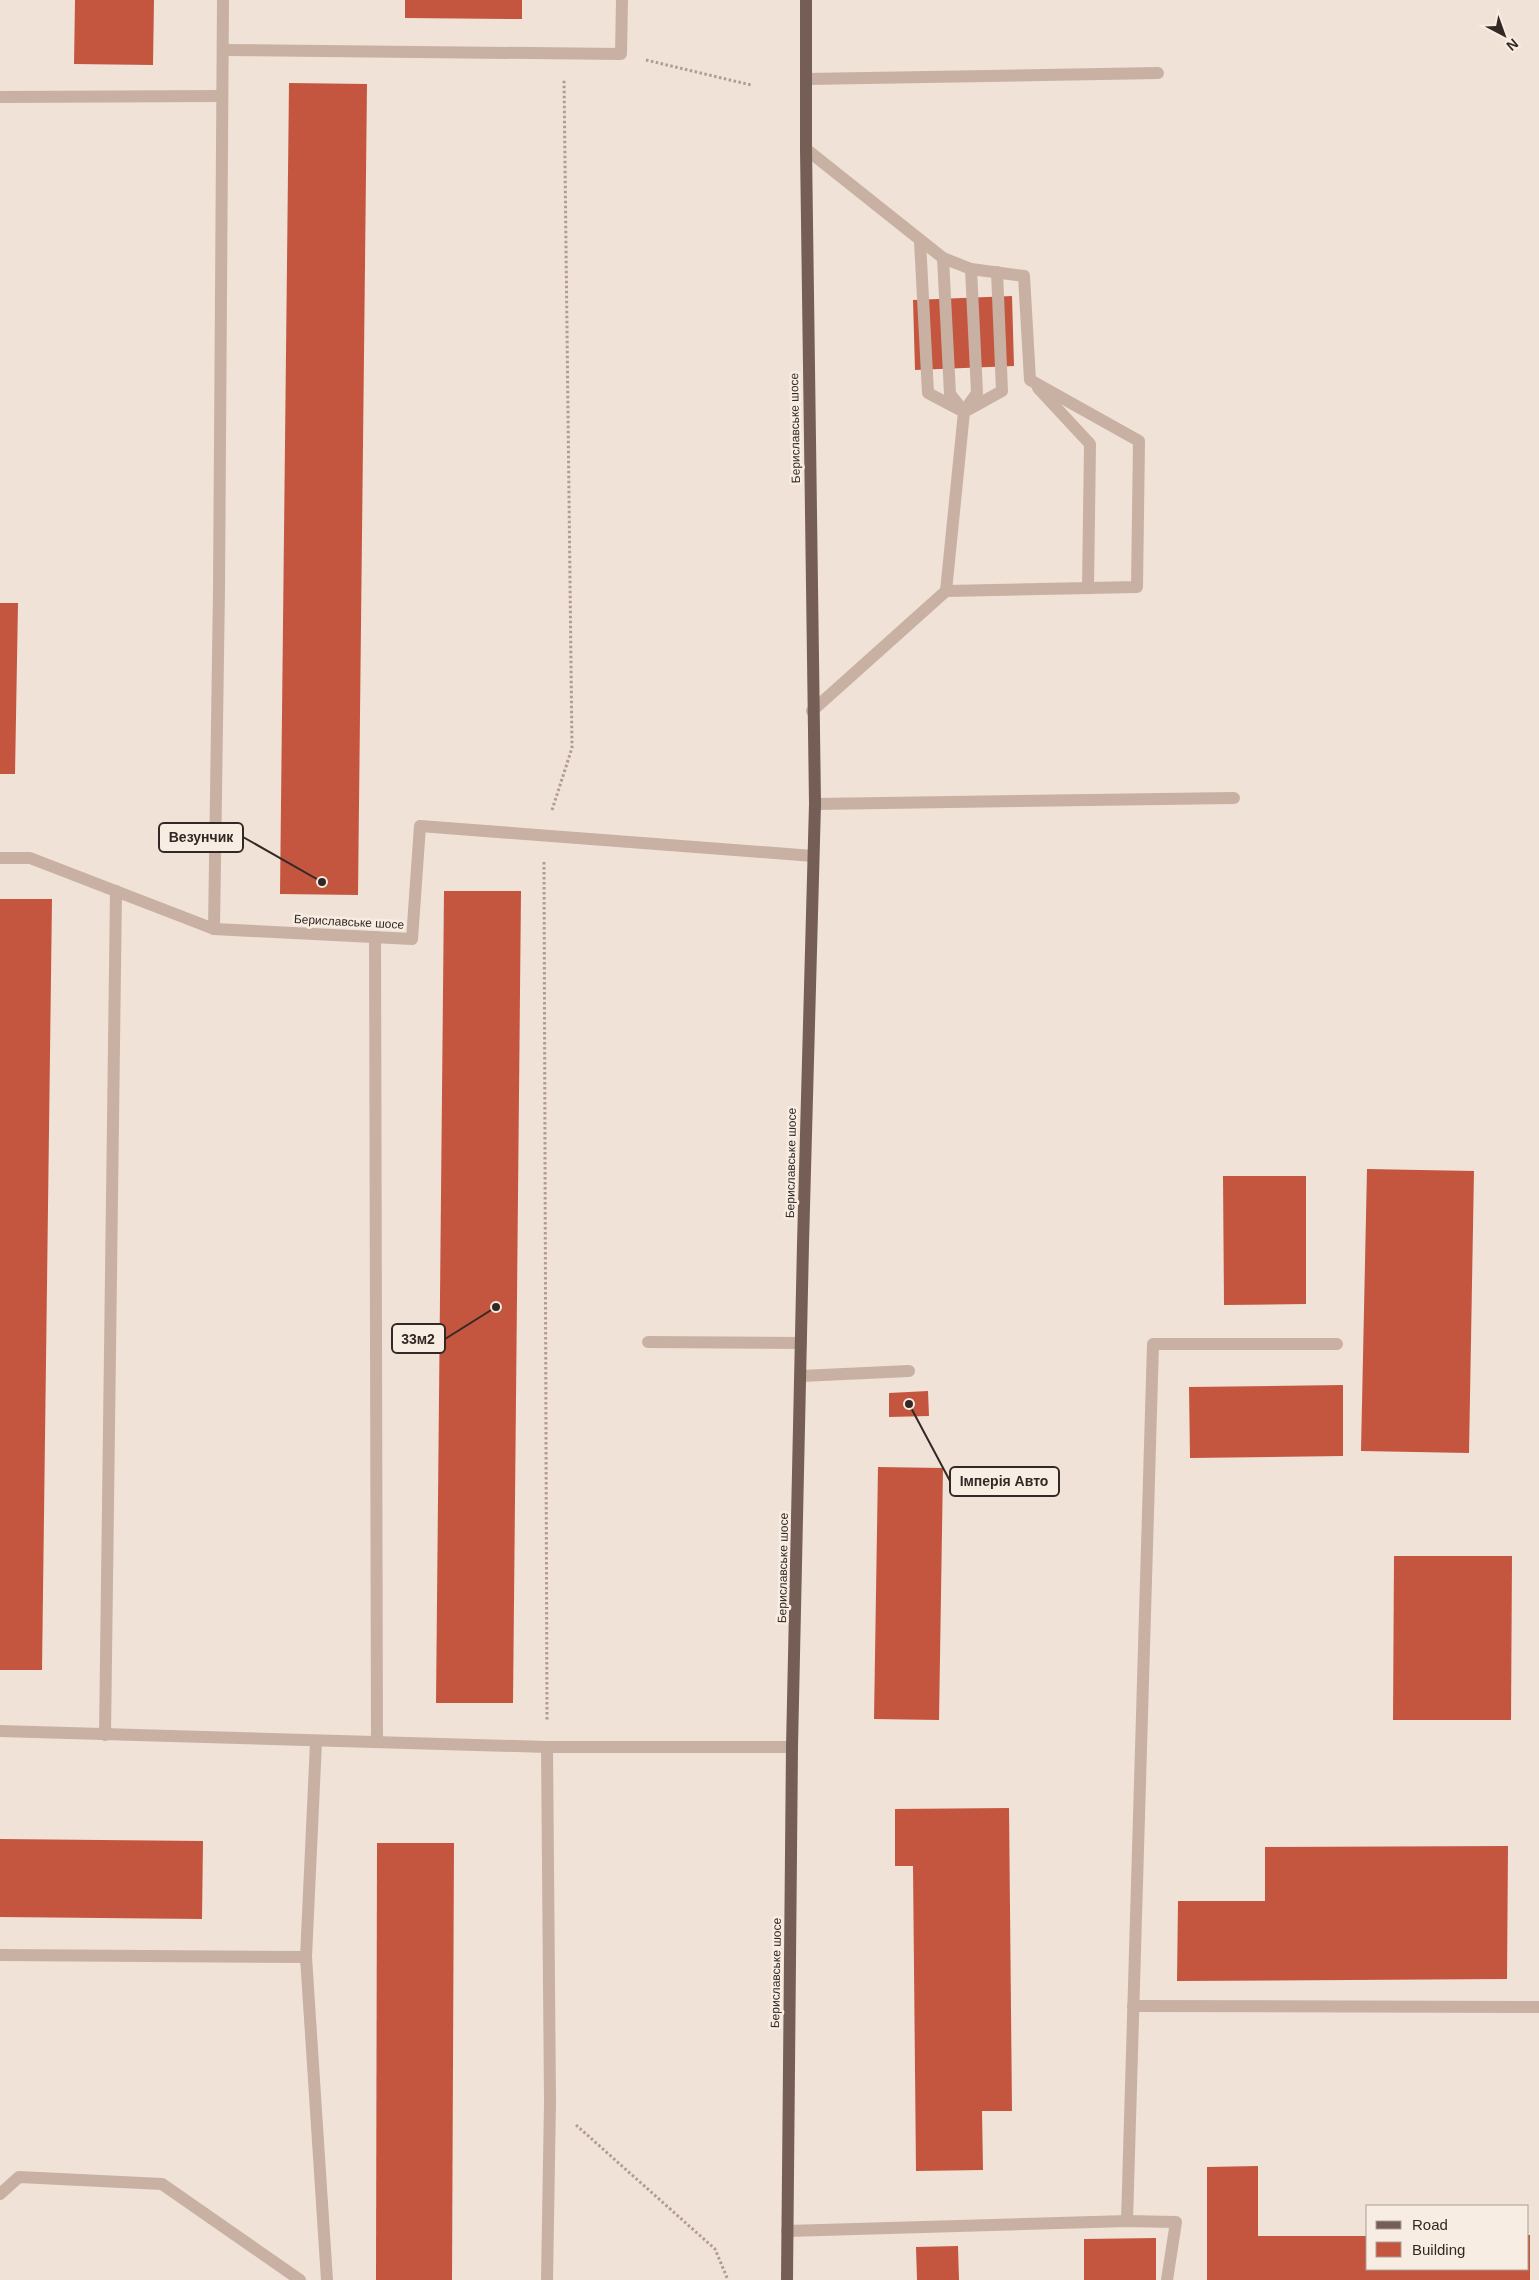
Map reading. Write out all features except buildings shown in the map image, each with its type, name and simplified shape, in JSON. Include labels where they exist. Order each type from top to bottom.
[{"type":"main road","name":"Бериславське шосе","points":[[787,2280],[792,1748],[814,804],[806,0]]},
{"type":"street","points":[[214,928],[220,589],[223,0]]},
{"type":"street","points":[[222,50],[621,54],[622,0]]},
{"type":"street","points":[[806,79],[1158,73]]},
{"type":"street","points":[[0,97],[222,96]]},
{"type":"street","points":[[806,149],[943,258],[971,269],[1024,276],[1030,380],[1090,444],[1088,588]]},
{"type":"street","points":[[920,240],[928,393],[964,412]]},
{"type":"street","points":[[943,258],[950,394],[964,412]]},
{"type":"street","points":[[946,591],[964,412],[977,393],[971,269]]},
{"type":"street","points":[[964,412],[1002,391],[997,272]]},
{"type":"street","points":[[812,711],[946,591],[1136,587],[1139,441],[1030,380]]},
{"type":"street","points":[[814,804],[1234,798]]},
{"type":"street","name":"Бериславське шосе","points":[[0,858],[30,858],[214,928],[412,939],[420,826],[544,837],[812,856]]},
{"type":"street","points":[[105,1735],[116,890]]},
{"type":"street","points":[[375,937],[378,1741]]},
{"type":"street","points":[[648,1342],[801,1343]]},
{"type":"street","points":[[1127,2221],[1153,1344],[1337,1344]]},
{"type":"street","points":[[801,1376],[909,1371]]},
{"type":"street","points":[[0,1731],[316,1742],[378,1741],[547,1747],[792,1748]]},
{"type":"street","points":[[316,1742],[306,1957],[327,2280]]},
{"type":"street","points":[[547,1747],[550,2102],[547,2280]]},
{"type":"street","points":[[0,1954],[306,1957]]},
{"type":"street","points":[[1132,2006],[1539,2007]]},
{"type":"street","points":[[0,2194],[19,2177],[162,2184],[300,2280]]},
{"type":"street","points":[[788,2231],[1127,2221],[1176,2222],[1167,2280]]},
{"type":"path","points":[[547,1747],[544,837],[572,748],[564,54]]},
{"type":"path","points":[[621,54],[751,85]]},
{"type":"path","points":[[550,2102],[715,2249],[728,2280]]},
{"type":"place","name":"Везунчик","points":[[322,882]]},
{"type":"place","name":"33м2","points":[[496,1307]]},
{"type":"place","name":"Імперія Авто","points":[[909,1404]]}]
